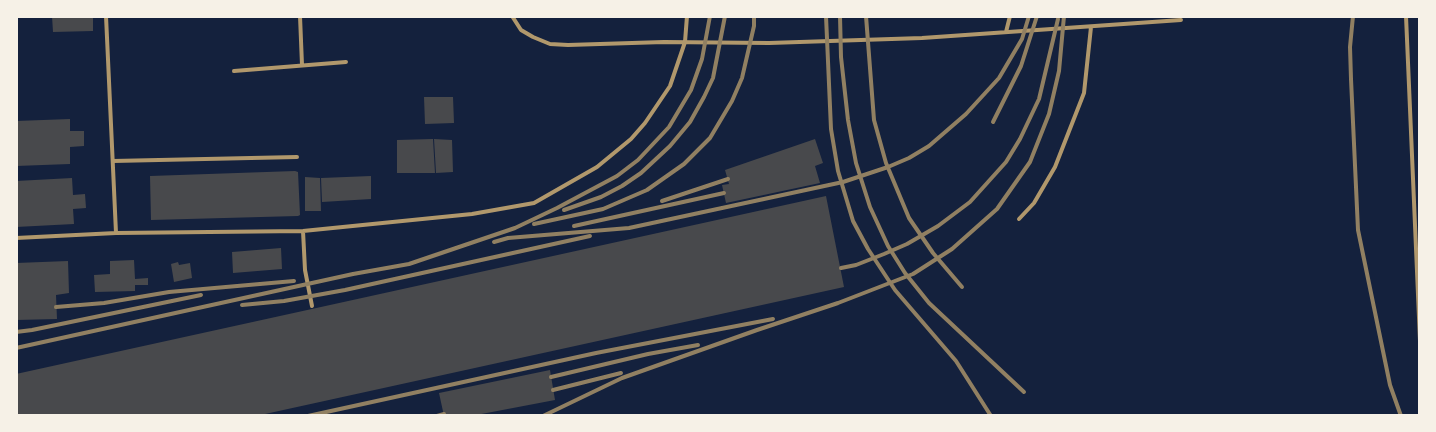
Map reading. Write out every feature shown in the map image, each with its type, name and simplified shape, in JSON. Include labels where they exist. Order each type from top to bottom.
[{"type":"lane","points":[[106,16],[116,233]]},
{"type":"lane","points":[[300,16],[302,66]]},
{"type":"lane","points":[[512,16],[521,30],[550,44],[798,42],[922,38],[1181,20]]},
{"type":"lane","points":[[16,238],[116,233],[302,231],[472,214],[534,203],[597,167],[631,139],[645,123],[670,86],[684,42],[687,16]]},
{"type":"lane","points":[[1006,32],[1010,16]]},
{"type":"lane","points":[[1406,16],[1417,222],[1420,341]]},
{"type":"lane","points":[[1019,218],[1034,203],[1055,168],[1084,93],[1091,27]]},
{"type":"lane","points":[[234,71],[346,62]]},
{"type":"lane","points":[[113,161],[297,157]]},
{"type":"lane","points":[[302,231],[305,270],[312,306]]},
{"type":"building","points":[[52,16],[93,16],[93,31],[53,32]]},
{"type":"building","points":[[424,97],[453,97],[454,123],[425,124]]},
{"type":"building","points":[[70,119],[70,131],[84,131],[84,146],[70,147],[70,164],[16,166],[16,121]]},
{"type":"building","points":[[433,139],[435,173],[397,173],[397,140]]},
{"type":"building","points":[[434,139],[452,140],[453,172],[436,173]]},
{"type":"building","points":[[815,139],[823,163],[815,166],[820,183],[726,203],[722,185],[729,184],[725,170]]},
{"type":"building","points":[[298,172],[300,215],[298,216],[151,220],[150,176]]},
{"type":"building","points":[[371,176],[371,199],[322,202],[321,178]]},
{"type":"building","points":[[305,177],[320,178],[321,211],[305,211]]},
{"type":"building","points":[[72,178],[73,195],[85,194],[86,208],[73,209],[74,224],[16,227],[16,181]]},
{"type":"building","points":[[826,196],[844,287],[256,416],[16,416],[16,374]]},
{"type":"building","points":[[281,248],[282,269],[233,273],[232,252]]},
{"type":"building","points":[[134,260],[135,279],[148,278],[148,285],[135,285],[135,291],[95,292],[94,275],[110,274],[110,261]]},
{"type":"building","points":[[68,261],[69,293],[56,295],[57,319],[16,320],[16,263]]},
{"type":"building","points":[[178,262],[179,265],[190,263],[192,278],[174,282],[171,264]]},
{"type":"building","points":[[550,370],[555,400],[471,416],[444,416],[439,393]]},
{"type":"railway","points":[[16,348],[353,274],[409,264],[515,228],[557,208],[617,176],[638,160],[669,127],[691,90],[702,59],[710,16]]},
{"type":"railway","points":[[564,210],[601,197],[641,173],[670,146],[690,122],[713,78],[725,16]]},
{"type":"railway","points":[[534,224],[603,209],[647,190],[684,164],[710,138],[732,101],[742,78],[754,26],[754,16]]},
{"type":"railway","points":[[826,16],[831,129],[838,171],[853,221],[868,249],[895,290],[956,361],[991,416]]},
{"type":"railway","points":[[840,16],[841,57],[848,120],[856,163],[870,207],[888,246],[905,273],[929,303],[1024,392]]},
{"type":"railway","points":[[866,16],[874,120],[886,163],[909,218],[933,253],[962,287]]},
{"type":"railway","points":[[494,242],[508,238],[629,228],[843,182],[888,167],[909,158],[929,146],[966,114],[999,78],[1022,39],[1029,16]]},
{"type":"railway","points":[[993,122],[1021,66],[1037,16]]},
{"type":"railway","points":[[543,416],[622,378],[838,303],[913,274],[952,249],[997,209],[1030,162],[1049,114],[1059,71],[1064,16]]},
{"type":"railway","points":[[1353,16],[1350,47],[1358,230],[1390,385],[1401,416]]},
{"type":"railway","points":[[841,268],[856,265],[884,254],[907,244],[938,226],[970,202],[1006,162],[1020,139],[1039,99],[1058,19]]},
{"type":"railway","points":[[662,201],[728,179]]},
{"type":"railway","points":[[574,226],[724,193]]},
{"type":"railway","points":[[242,305],[284,301],[345,290],[590,236]]},
{"type":"railway","points":[[56,307],[104,303],[169,292],[294,281]]},
{"type":"railway","points":[[16,332],[201,295]]},
{"type":"railway","points":[[308,416],[596,353],[773,319]]},
{"type":"railway","points":[[551,377],[648,354],[698,345]]},
{"type":"railway","points":[[553,390],[621,373]]},
{"type":"railway","points":[[437,416],[444,414]]}]
